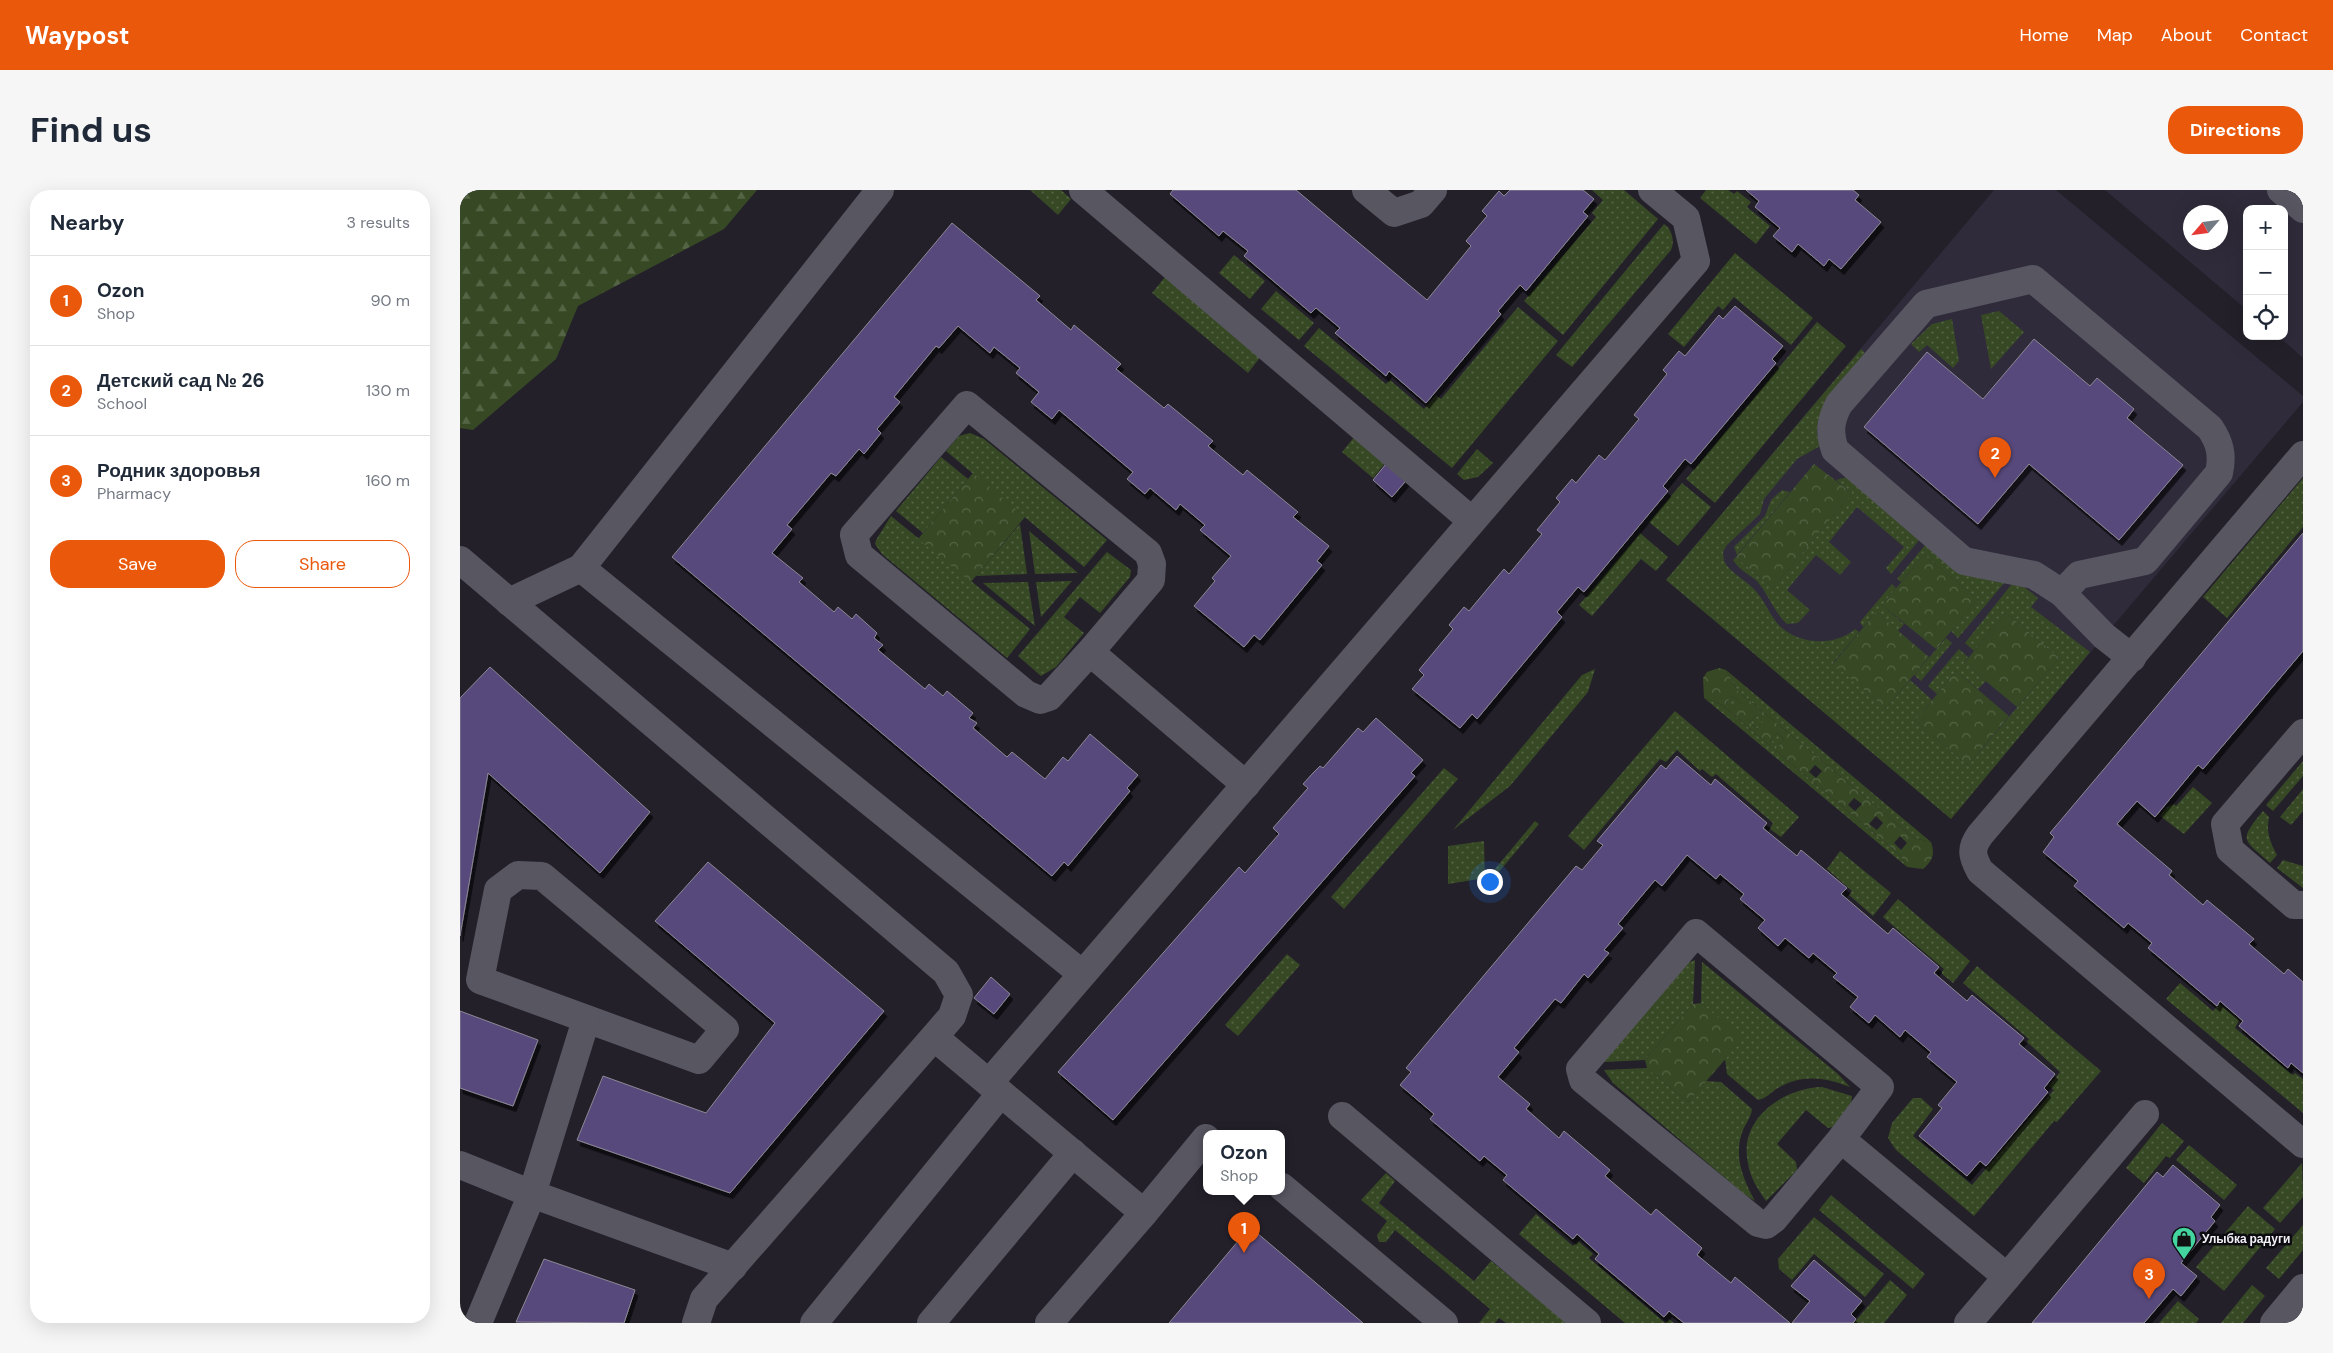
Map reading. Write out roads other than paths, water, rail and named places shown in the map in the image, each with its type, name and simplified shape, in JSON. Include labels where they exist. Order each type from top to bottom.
[{"type":"street","points":[[509,602],[581,568],[880,190]]},
{"type":"street","points":[[1083,190],[1471,520]]},
{"type":"street","points":[[1366,190],[1394,213],[1421,204],[1433,190]]},
{"type":"street","points":[[814,1323],[1081,973],[1246,785],[1471,520],[1696,261],[1686,218],[1652,190]]},
{"type":"street","points":[[2280,190],[2303,209]]},
{"type":"street","points":[[2062,593],[2080,575],[2145,560],[2220,473],[2222,459],[2218,440],[2210,428],[2033,279],[1926,304],[1839,404],[1831,419],[1830,435],[1835,450],[1964,561],[2034,575],[2062,593],[2104,636],[2132,658]]},
{"type":"street","points":[[967,405],[1148,553],[1152,564],[1151,580],[1090,652],[1049,697],[1040,700],[1026,694],[859,554],[854,535],[967,405]]},
{"type":"street","points":[[2303,455],[1980,835],[1974,844],[1972,852],[1980,871],[2303,1144]]},
{"type":"street","points":[[460,560],[946,972],[958,995],[952,1016],[704,1298],[696,1323]]},
{"type":"street","points":[[581,568],[1081,973]]},
{"type":"street","points":[[1090,652],[1246,785]]},
{"type":"street","points":[[2303,733],[2225,824],[2230,850],[2294,905],[2303,905]]},
{"type":"street","points":[[518,874],[542,876],[725,1029],[699,1060],[586,1020],[480,980],[498,890],[518,874]]},
{"type":"street","points":[[1696,933],[1880,1087],[1841,1139],[1774,1219],[1766,1225],[1758,1223],[1583,1080],[1580,1069],[1696,933]]},
{"type":"street","points":[[478,1323],[532,1194],[586,1020]]},
{"type":"street","points":[[934,1037],[1144,1213]]},
{"type":"street","points":[[1968,1323],[2145,1114]]},
{"type":"street","points":[[1342,1116],[1588,1323]]},
{"type":"street","points":[[1841,1139],[2007,1277]]},
{"type":"street","points":[[1049,1323],[1203,1142]]},
{"type":"street","points":[[931,1323],[1073,1153]]},
{"type":"street","points":[[460,1166],[733,1267]]},
{"type":"street","points":[[1285,1190],[1444,1323]]},
{"type":"street","points":[[2274,1323],[2303,1288]]},
{"type":"place","name":"Детский сад № 26","points":[[1995,478]]},
{"type":"place","name":"Ozon","points":[[1244,1253]]},
{"type":"place","name":"Улыбка радуги","points":[[2184,1260]]},
{"type":"place","name":"Родник здоровья","points":[[2149,1299]]}]
